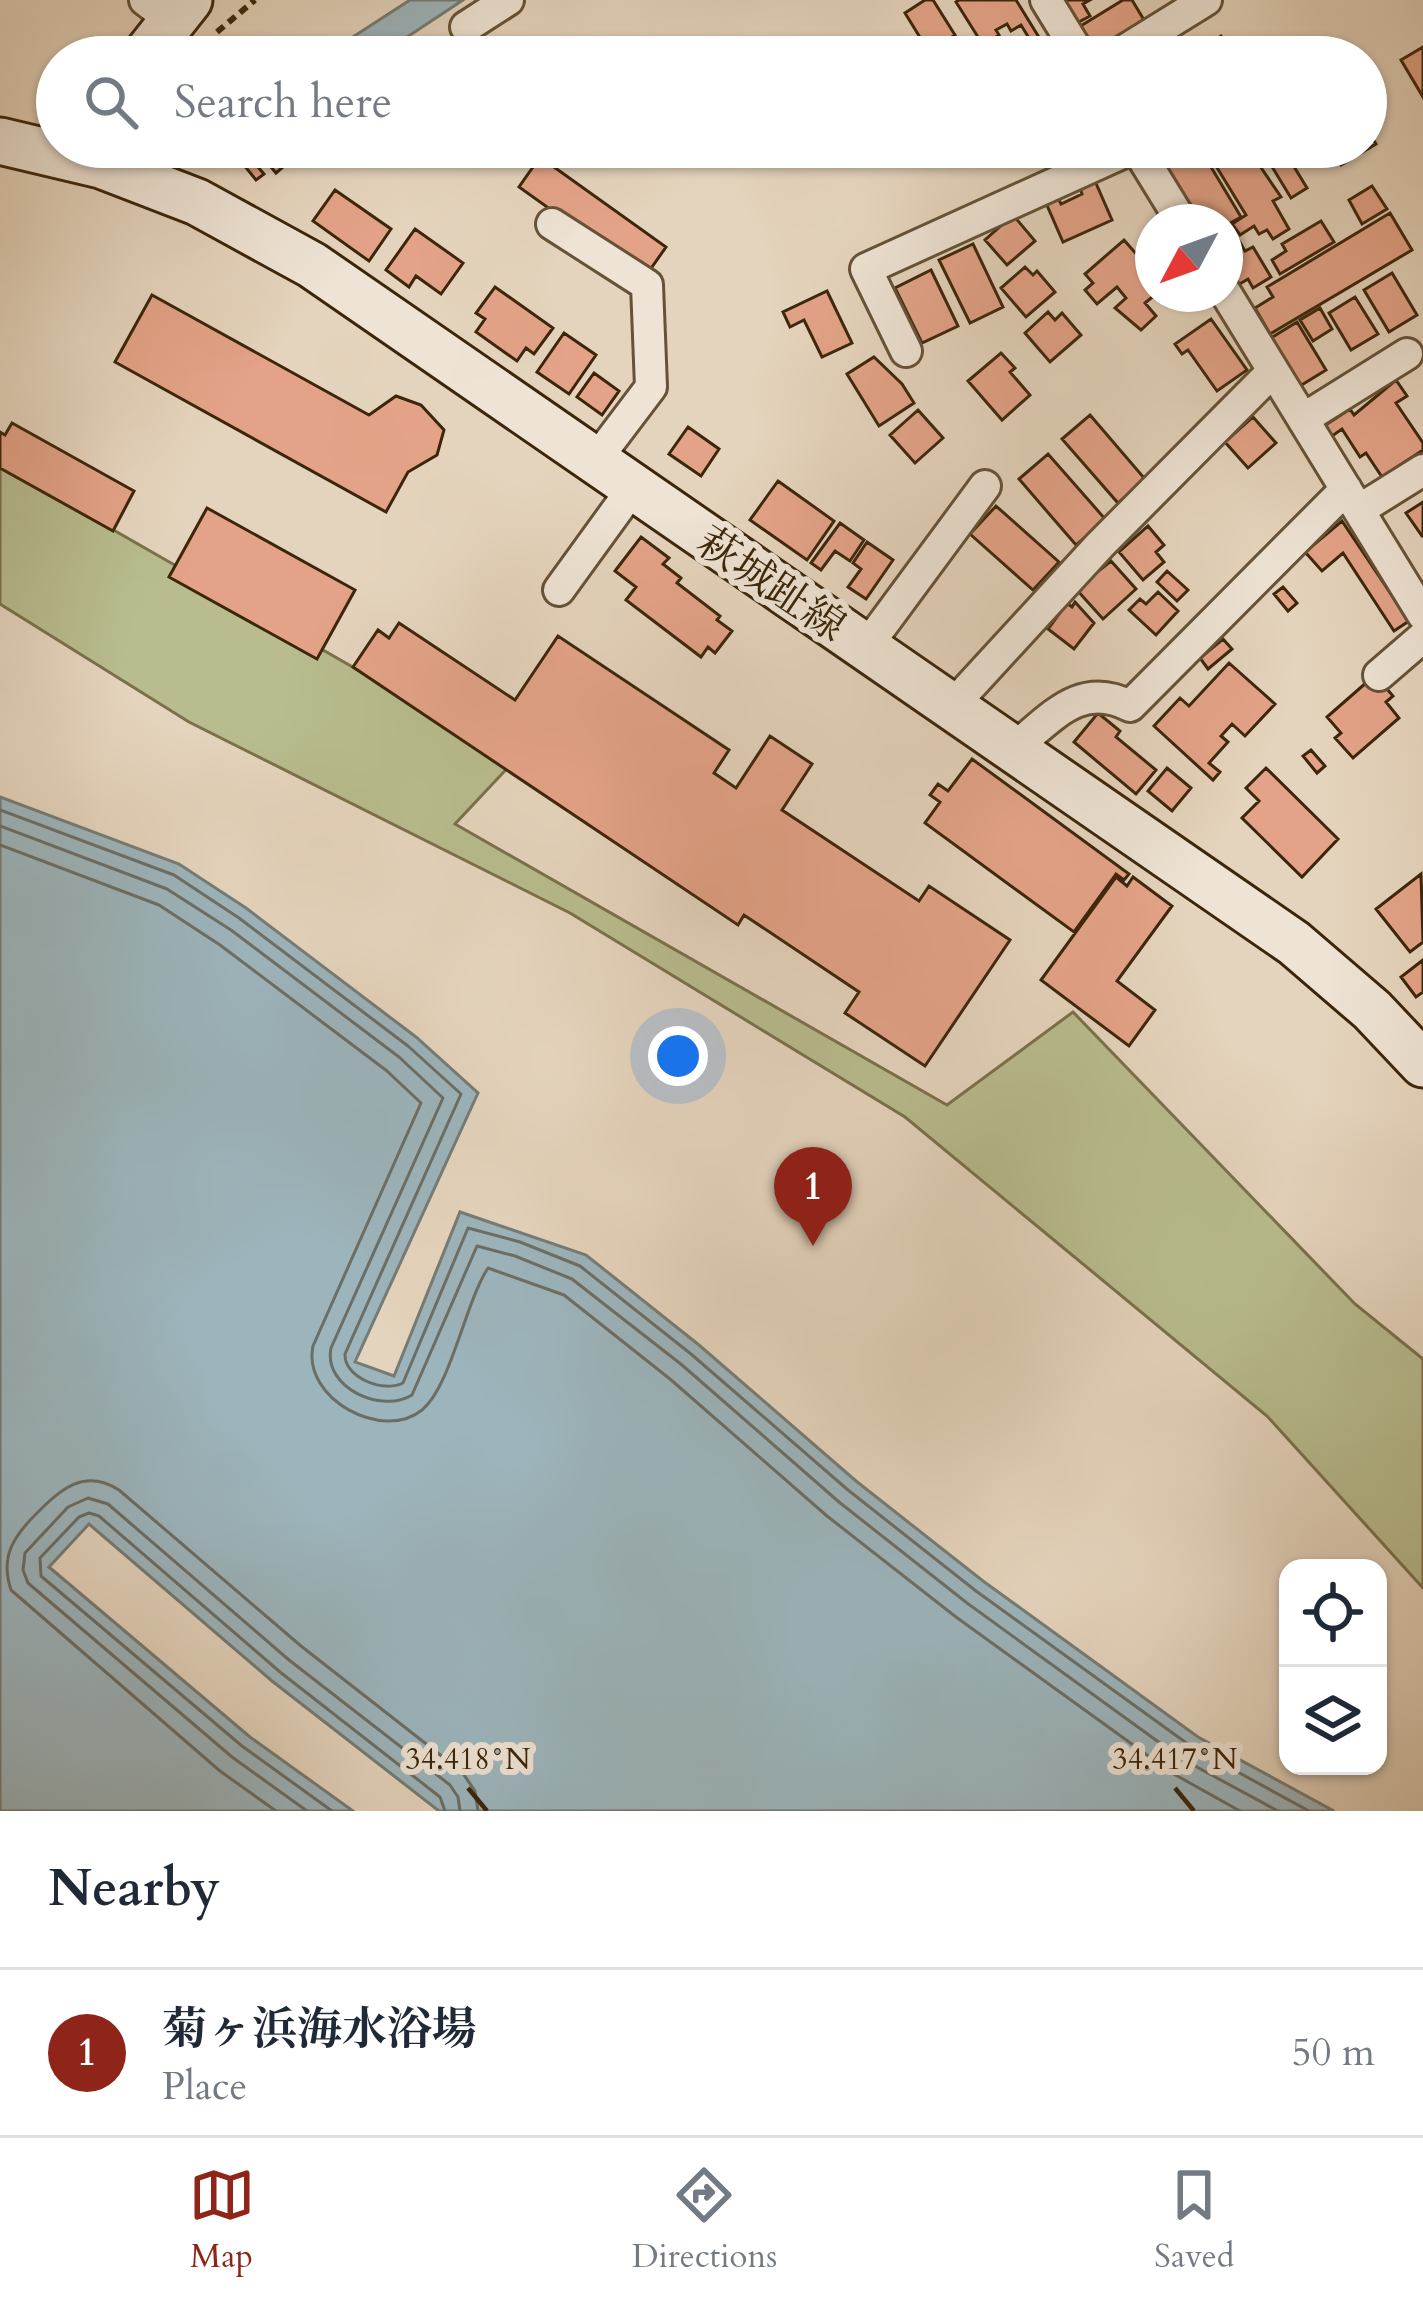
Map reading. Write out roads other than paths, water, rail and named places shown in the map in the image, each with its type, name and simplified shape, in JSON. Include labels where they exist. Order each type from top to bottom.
[{"type":"main road","name":"萩城趾線","points":[[0,141],[36,146]]},
{"type":"main road","name":"萩城趾線","points":[[128,168],[312,265],[1014,748],[1294,943],[1372,1010],[1423,1064]]},
{"type":"street","points":[[466,27],[508,0]]},
{"type":"street","points":[[1046,0],[1068,36]]},
{"type":"street","points":[[1148,36],[1206,0]]},
{"type":"street","points":[[907,351],[866,268],[1089,168]]},
{"type":"street","points":[[1149,168],[1171,204]]},
{"type":"street","points":[[552,224],[647,285],[652,387],[595,461]]},
{"type":"street","points":[[1237,312],[1423,615]]},
{"type":"street","points":[[1303,419],[1407,353]]},
{"type":"street","points":[[952,706],[1100,545],[1273,371]]},
{"type":"street","points":[[1014,748],[1085,696],[1111,696],[1130,706],[1352,500],[1423,470]]},
{"type":"street","points":[[866,647],[985,486]]},
{"type":"street","points":[[559,590],[633,488]]},
{"type":"street","points":[[1379,675],[1423,638]]},
{"type":"water","points":[[410,0],[463,0],[409,36],[354,36]]},
{"type":"water","points":[[0,797],[179,864],[246,908],[416,1037],[478,1093],[355,1362],[394,1376],[460,1212],[586,1255],[983,1581],[1198,1737],[1334,1811],[439,1811],[272,1681],[89,1524],[49,1567],[250,1737],[353,1811],[0,1811]]},
{"type":"place","name":"菊ヶ浜海水浴場","points":[[813,1246]]}]
